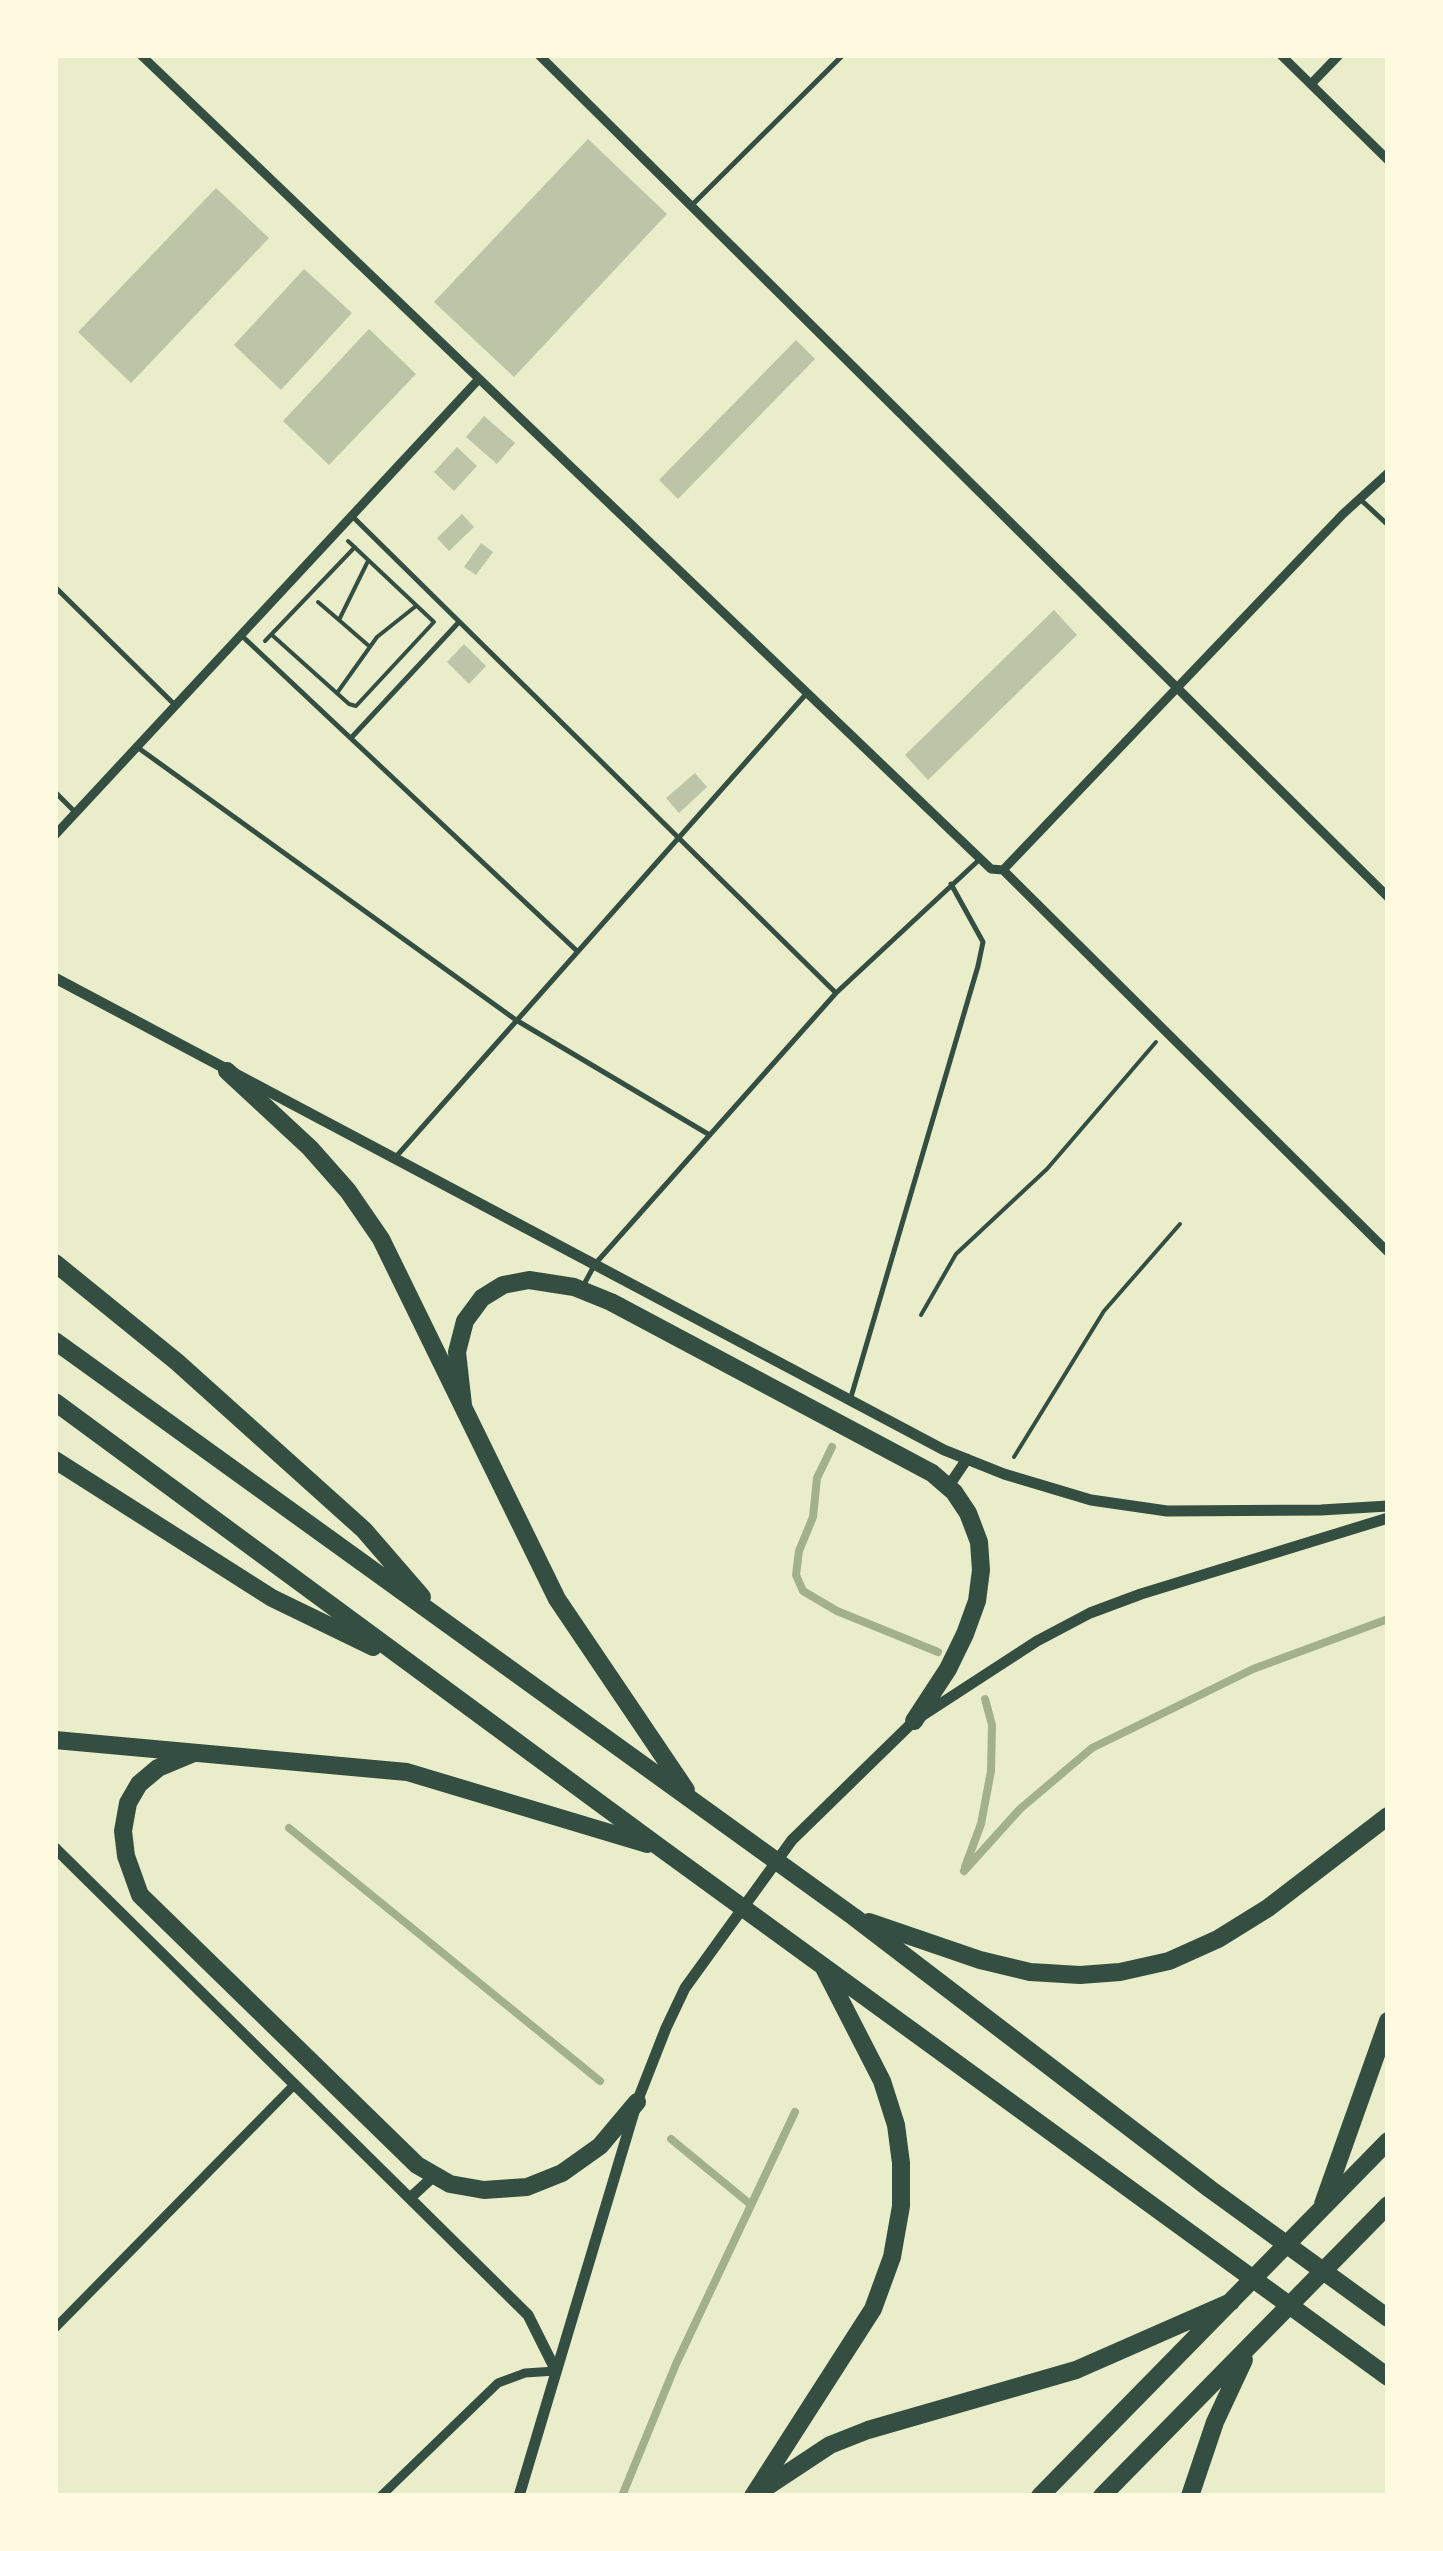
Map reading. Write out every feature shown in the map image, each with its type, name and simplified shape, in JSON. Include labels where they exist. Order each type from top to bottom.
[{"type":"highway","points":[[227,1070],[310,1148],[348,1191],[381,1239],[557,1599],[695,1802]]},
{"type":"highway","points":[[55,1263],[176,1362],[364,1530],[442,1620]]},
{"type":"highway","points":[[462,1405],[457,1352],[465,1322],[482,1298],[504,1285],[529,1280],[580,1290],[612,1302],[915,1464],[948,1487],[968,1513],[979,1542],[977,1601],[948,1669],[914,1721]]},
{"type":"highway","points":[[55,1341],[854,1917],[1210,2189],[1388,2318]]},
{"type":"highway","points":[[55,1402],[1388,2377]]},
{"type":"highway","points":[[55,1460],[272,1598],[410,1664]]},
{"type":"highway","points":[[55,1740],[406,1772],[662,1849]]},
{"type":"highway","points":[[194,1754],[158,1768],[139,1784],[128,1803],[123,1830],[126,1856],[140,1894],[417,2165],[450,2184],[484,2190],[528,2186],[562,2173],[600,2146],[638,2102]]},
{"type":"highway","points":[[854,1917],[980,1960],[1030,1972],[1080,1976],[1120,1972],[1169,1961],[1218,1938],[1268,1908],[1388,1816]]},
{"type":"highway","points":[[754,2496],[873,2309],[892,2257],[901,2206],[896,2125],[882,2080],[822,1964]]},
{"type":"highway","points":[[1322,2208],[1388,2021]]},
{"type":"highway","points":[[1040,2496],[1388,2140]]},
{"type":"highway","points":[[1102,2496],[1388,2206]]},
{"type":"highway","points":[[1354,2240],[1388,2223]]},
{"type":"highway","points":[[754,2496],[830,2445],[868,2430],[1076,2370],[1231,2302]]},
{"type":"highway","points":[[1190,2496],[1214,2422],[1256,2338]]},
{"type":"street","points":[[141,55],[980,860],[991,869],[1004,870],[1388,1252]]},
{"type":"street","points":[[539,55],[1388,898]]},
{"type":"street","points":[[1281,55],[1388,160]]},
{"type":"street","points":[[1311,84],[1339,55]]},
{"type":"street","points":[[55,836],[478,380]]},
{"type":"street","points":[[1004,870],[1388,473]]},
{"type":"street","points":[[55,978],[944,1450],[1004,1474],[1091,1500],[1167,1512],[1388,1506]]},
{"type":"street","points":[[948,1487],[967,1459]]},
{"type":"street","points":[[520,2496],[638,2102],[666,2028],[685,1988],[792,1840],[914,1721],[1037,1642],[1090,1613],[1388,1518]]},
{"type":"street","points":[[55,1848],[528,2316],[556,2372]]},
{"type":"street","points":[[116,1905],[134,1905],[140,1894]]},
{"type":"street","points":[[55,2328],[295,2084]]},
{"type":"street","points":[[410,2198],[434,2176]]},
{"type":"street","points":[[380,2496],[498,2383],[526,2372],[556,2372]]},
{"type":"lane","points":[[692,205],[843,55]]},
{"type":"lane","points":[[1360,499],[1388,525]]},
{"type":"lane","points":[[352,516],[836,993]]},
{"type":"lane","points":[[55,587],[176,706]]},
{"type":"lane","points":[[351,738],[459,622]]},
{"type":"lane","points":[[241,635],[578,952]]},
{"type":"lane","points":[[394,1158],[807,693]]},
{"type":"lane","points":[[136,747],[516,1020],[708,1134]]},
{"type":"lane","points":[[55,792],[76,812]]},
{"type":"lane","points":[[580,1290],[595,1264],[836,993],[980,860]]},
{"type":"lane","points":[[851,1398],[981,954],[983,942],[951,884]]},
{"type":"path","points":[[272,635],[356,706],[434,622],[354,548],[339,529]]},
{"type":"path","points":[[257,650],[369,532]]},
{"type":"path","points":[[339,620],[368,561]]},
{"type":"path","points":[[318,602],[370,647]]},
{"type":"path","points":[[337,693],[376,637],[416,606]]},
{"type":"path","points":[[922,1315],[956,1254],[1046,1169],[1166,1031]]},
{"type":"path","points":[[1004,1474],[1104,1311],[1180,1224]]},
{"type":"building","points":[[588,139],[667,214],[514,377],[434,302]]},
{"type":"building","points":[[216,188],[269,238],[131,383],[78,332]]},
{"type":"building","points":[[304,269],[352,313],[281,390],[234,345]]},
{"type":"building","points":[[369,329],[416,374],[329,465],[283,421]]},
{"type":"building","points":[[796,340],[815,359],[678,499],[659,480]]},
{"type":"building","points":[[484,416],[515,443],[497,464],[466,437]]},
{"type":"building","points":[[457,447],[477,466],[454,491],[434,472]]},
{"type":"building","points":[[462,514],[474,527],[449,551],[437,538]]},
{"type":"building","points":[[481,543],[493,552],[476,575],[464,567]]},
{"type":"building","points":[[1054,610],[1077,635],[928,780],[905,755]]},
{"type":"building","points":[[464,644],[486,666],[469,684],[447,662]]},
{"type":"building","points":[[695,773],[707,787],[679,813],[666,798]]},
{"type":"waterway","points":[[832,1447],[817,1478],[813,1517],[799,1551],[796,1575],[803,1591],[837,1611],[938,1652]]},
{"type":"waterway","points":[[964,1871],[1020,1809],[1092,1748],[1253,1669],[1388,1619]]},
{"type":"waterway","points":[[965,1867],[981,1824],[991,1771],[992,1725],[985,1699]]},
{"type":"waterway","points":[[289,1828],[600,2081]]},
{"type":"waterway","points":[[622,2496],[676,2364],[795,2112]]},
{"type":"waterway","points":[[671,2139],[750,2204]]}]
